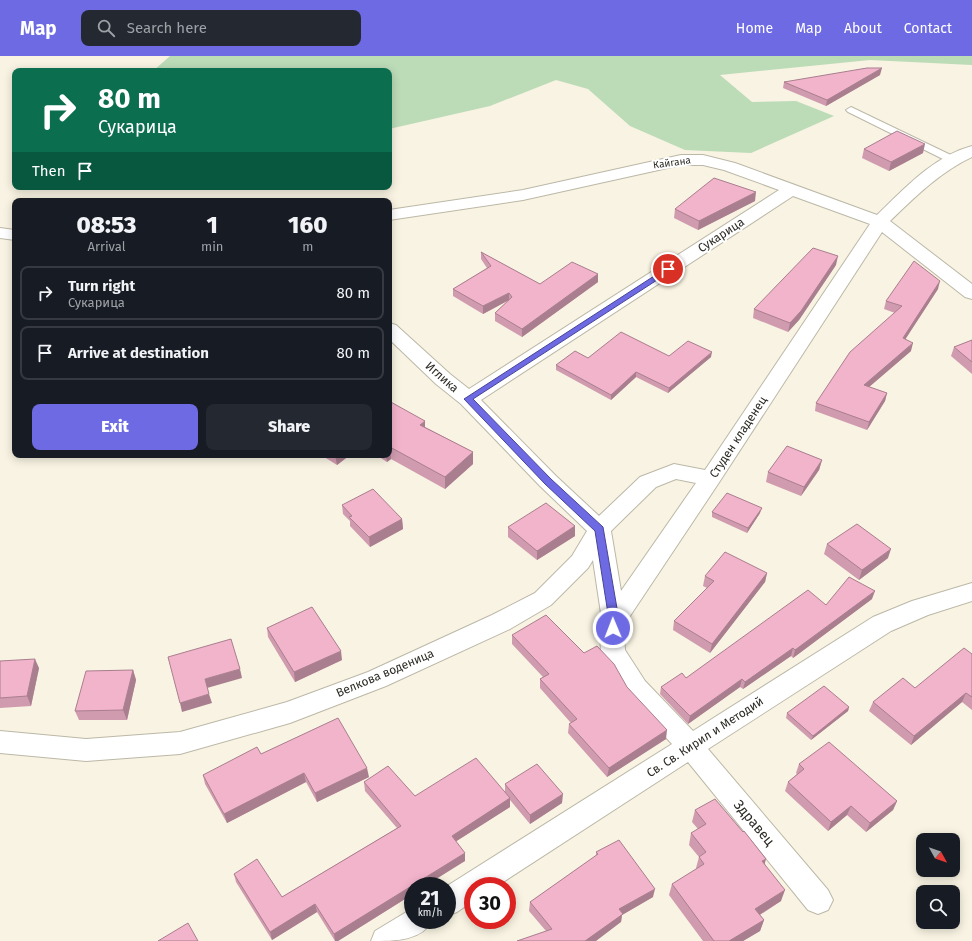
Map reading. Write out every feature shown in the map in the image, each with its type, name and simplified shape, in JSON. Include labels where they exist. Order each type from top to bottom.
[{"type":"street","name":"Студен кладенец","points":[[690,746],[636,688],[613,651],[612,636],[614,620],[710,479],[880,222],[914,189],[953,160],[972,151]]},
{"type":"street","name":"Кайгана","points":[[392,215],[524,195],[681,160],[703,160],[729,166],[880,222],[972,293]]},
{"type":"street","name":"Сукарица","points":[[468,399],[792,189]]},
{"type":"street","points":[[0,233],[12,235]]},
{"type":"street","name":"Иглика","points":[[392,332],[468,399],[548,482],[599,529]]},
{"type":"street","name":"Велкова воденица","points":[[0,742],[86,750],[180,744],[290,712],[376,679],[501,622],[543,599],[580,562],[599,529],[648,482],[674,471],[710,479]]},
{"type":"street","points":[[599,529],[614,620]]},
{"type":"street","name":"Св. Св. Кирил и Методий","points":[[456,896],[882,624],[920,608],[972,592]]},
{"type":"street","name":"Здравец","points":[[690,746],[818,900]]},
{"type":"street","points":[[386,941],[404,929]]},
{"type":"lane","points":[[851,110],[953,160]]},
{"type":"green space","points":[[170,56],[972,56],[972,65],[870,60],[720,75],[752,102],[796,101],[834,116],[751,153],[685,150],[630,126],[588,89],[556,80],[490,106],[392,128],[392,68],[156,68]]},
{"type":"building","points":[[867,68],[882,68],[827,100],[784,82]]},
{"type":"building","points":[[897,131],[925,144],[891,162],[864,149]]},
{"type":"building","points":[[714,178],[756,192],[699,221],[675,209]]},
{"type":"building","points":[[813,248],[838,256],[801,311],[790,323],[754,309]]},
{"type":"building","points":[[481,252],[540,284],[572,262],[598,274],[522,329],[495,313],[512,297],[509,293],[483,306],[453,289],[491,266]]},
{"type":"building","points":[[914,261],[940,281],[903,338],[913,343],[864,385],[887,393],[869,422],[816,403],[850,352],[902,306],[886,301]]},
{"type":"building","points":[[621,332],[669,356],[688,341],[712,352],[669,388],[636,372],[611,395],[556,365],[575,351],[588,358]]},
{"type":"building","points":[[972,340],[972,362],[954,347]]},
{"type":"building","points":[[392,403],[425,421],[420,425],[473,452],[445,477],[392,448]]},
{"type":"building","points":[[787,446],[822,460],[804,487],[768,472]]},
{"type":"building","points":[[373,489],[402,519],[369,537],[349,517],[352,516],[342,505]]},
{"type":"building","points":[[727,493],[762,508],[748,528],[712,512]]},
{"type":"building","points":[[546,503],[575,526],[537,551],[508,527]]},
{"type":"building","points":[[857,524],[891,549],[862,570],[827,544]]},
{"type":"building","points":[[725,552],[767,573],[712,644],[674,621],[714,581],[705,576]]},
{"type":"building","points":[[849,577],[875,591],[795,650],[793,648],[745,682],[742,679],[690,716],[661,687],[682,673],[686,678],[808,590],[826,605]]},
{"type":"building","points":[[312,607],[341,651],[294,672],[267,628]]},
{"type":"building","points":[[546,615],[584,653],[597,646],[614,664],[627,687],[667,730],[609,768],[569,724],[577,719],[540,679],[549,674],[512,635]]},
{"type":"building","points":[[231,639],[240,669],[205,679],[209,694],[180,703],[168,657]]},
{"type":"building","points":[[964,648],[972,654],[972,697],[966,693],[914,736],[873,702],[903,678],[915,688]]},
{"type":"building","points":[[35,659],[27,696],[0,698],[0,661]]},
{"type":"building","points":[[133,670],[123,710],[75,711],[86,671]]},
{"type":"building","points":[[824,686],[849,707],[813,736],[787,713]]},
{"type":"building","points":[[338,718],[367,768],[315,793],[304,773],[224,814],[203,775],[257,747],[261,754]]},
{"type":"building","points":[[829,742],[897,801],[870,823],[851,806],[831,822],[788,782],[804,769],[799,764]]},
{"type":"building","points":[[476,758],[510,798],[452,836],[465,853],[426,877],[404,877],[404,891],[334,934],[315,904],[270,932],[234,874],[257,859],[282,897],[401,826],[364,782],[388,766],[415,796]]},
{"type":"building","points":[[537,764],[563,794],[530,815],[505,784]]},
{"type":"building","points":[[715,799],[743,832],[744,831],[766,859],[762,861],[785,890],[755,909],[764,920],[729,941],[714,941],[672,884],[704,864],[699,857],[706,852],[691,833],[706,824],[695,810]]},
{"type":"building","points":[[619,840],[655,889],[619,909],[623,914],[585,941],[517,941],[552,929],[530,902],[598,854],[596,852]]},
{"type":"building","points":[[188,923],[198,941],[158,941]]},
{"type":"route","points":[[613,628],[614,620],[599,529],[548,482],[468,399],[668,269]]}]
